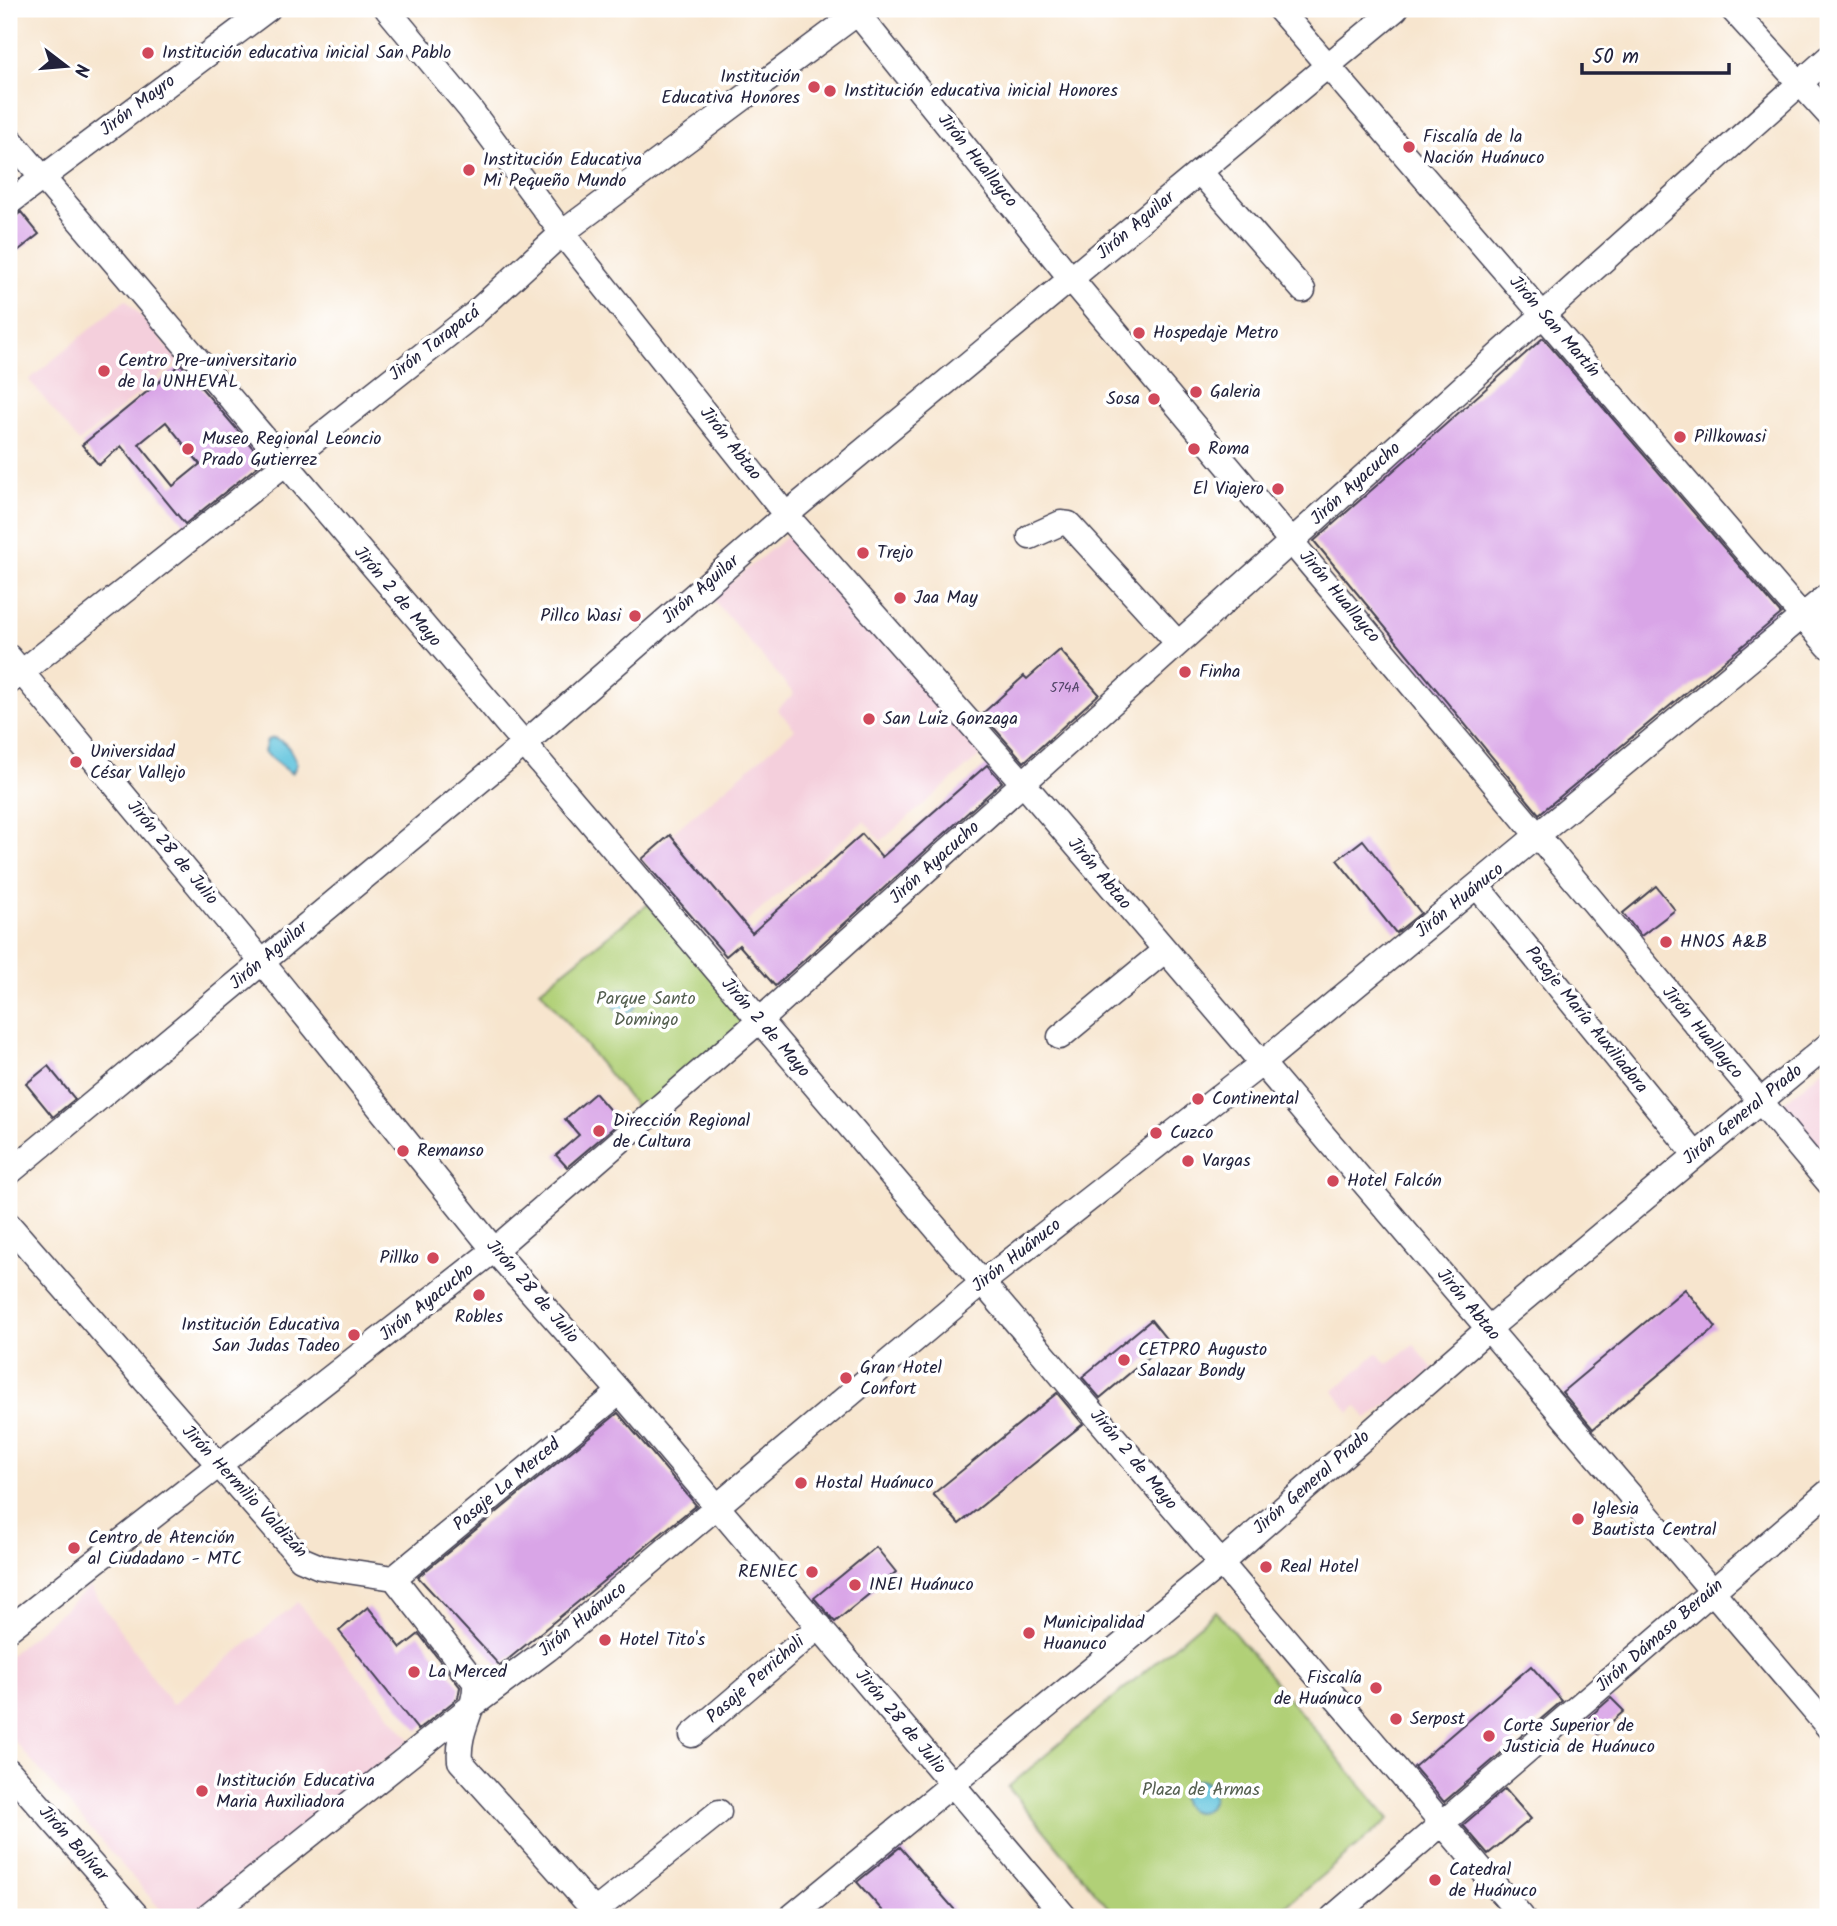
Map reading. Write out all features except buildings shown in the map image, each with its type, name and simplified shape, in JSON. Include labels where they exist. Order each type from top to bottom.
[{"type":"street","name":"Jirón Mayro","points":[[9,203],[268,9]]},
{"type":"street","name":"Jirón Abtao","points":[[387,9],[471,109],[562,233],[786,515],[1023,783],[1828,1727]]},
{"type":"street","name":"Jirón San Martín","points":[[1279,9],[1828,646]]},
{"type":"street","name":"Jirón Aguilar","points":[[9,1173],[523,746],[786,515],[1396,9]]},
{"type":"street","points":[[1732,9],[1828,114]]},
{"type":"street","name":"Jirón Tarapacá","points":[[13,670],[473,315],[562,233],[858,10]]},
{"type":"street","name":"Jirón Huallayco","points":[[858,10],[1072,280],[1828,1182]]},
{"type":"street","name":"Jirón Ayacucho","points":[[9,1629],[494,1250],[759,1021],[1828,58]]},
{"type":"street","name":"Jirón 2 de Mayo","points":[[9,138],[523,746],[1522,1917]]},
{"type":"street","points":[[1200,172],[1303,290]]},
{"type":"street","points":[[1030,537],[1061,523],[1069,524],[1177,642]]},
{"type":"street","name":"Jirón Huánuco","points":[[207,1917],[468,1709],[548,1649],[982,1283],[1261,1064],[1828,595]]},
{"type":"street","name":"Jirón 28 de Julio","points":[[13,670],[262,962],[494,1250],[719,1507],[1065,1917]]},
{"type":"street","name":"Pasaje María Auxiliadora","points":[[1477,886],[1695,1154]]},
{"type":"street","points":[[1060,1037],[1164,951]]},
{"type":"street","name":"Jirón General Prado","points":[[791,1917],[1221,1563],[1488,1329],[1828,1045]]},
{"type":"street","name":"Jirón Hermilio Valdizán","points":[[9,1225],[301,1559],[340,1571],[394,1578]]},
{"type":"street","name":"Pasaje La Merced","points":[[394,1578],[620,1392]]},
{"type":"street","name":"Jirón Dámaso Beraún","points":[[1333,1917],[1828,1492]]},
{"type":"street","points":[[394,1578],[475,1682],[476,1693],[458,1741],[460,1761],[597,1914],[719,1812]]},
{"type":"street","name":"Pasaje Perricholi","points":[[692,1735],[820,1626]]},
{"type":"street","name":"Jirón Bolívar","points":[[9,1771],[138,1917]]},
{"type":"shaded area","name":"Centro Pre-universitario de la UNHEVAL","points":[[126,299],[179,361],[79,442],[29,380]]},
{"type":"shaded area","name":"San Luiz Gonzaga","points":[[791,533],[982,754],[881,841],[864,821],[744,924],[670,835],[795,729],[777,709],[794,694],[712,598]]},
{"type":"shaded area","points":[[1828,1065],[1828,1161],[1781,1105]]},
{"type":"shaded area","points":[[1414,1345],[1434,1370],[1367,1419],[1357,1406],[1349,1413],[1334,1391],[1377,1353],[1387,1364]]},
{"type":"shaded area","name":"Institución Educativa Maria Auxiliadora","points":[[90,1587],[172,1705],[298,1602],[410,1740],[190,1917],[167,1917],[9,1735],[9,1656]]},
{"type":"green space","name":"Parque Santo Domingo","points":[[648,904],[748,1020],[641,1113],[540,990]]},
{"type":"green space","name":"Plaza de Armas","points":[[1216,1611],[1389,1819],[1273,1917],[1116,1917],[1008,1787]]},
{"type":"water","points":[[274,738],[286,745],[293,755],[297,764],[292,774],[264,752],[267,740]]},
{"type":"water","points":[[625,989],[634,992],[637,1001],[634,1010],[625,1013],[616,1010],[613,1001],[616,992]]},
{"type":"water","points":[[1197,1780],[1208,1785],[1213,1796],[1208,1807],[1197,1812],[1186,1807],[1181,1796],[1186,1785]]},
{"type":"place","name":"Institución educativa inicial San Pablo","points":[[148,53]]},
{"type":"place","name":"Institución Educativa Honores","points":[[814,87]]},
{"type":"place","name":"Institución educativa inicial Honores","points":[[830,91]]},
{"type":"place","name":"Fiscalía de la Nación Huánuco","points":[[1409,147]]},
{"type":"place","name":"Institución Educativa Mi Pequeño Mundo","points":[[469,170]]},
{"type":"place","name":"Hospedaje Metro","points":[[1139,333]]},
{"type":"place","name":"Centro Pre-universitario de la UNHEVAL","points":[[104,371]]},
{"type":"place","name":"Galeria","points":[[1196,392]]},
{"type":"place","name":"Sosa","points":[[1154,399]]},
{"type":"place","name":"Pillkowasi","points":[[1680,437]]},
{"type":"place","name":"Museo Regional Leoncio Prado Gutierrez","points":[[188,449]]},
{"type":"place","name":"Roma","points":[[1194,449]]},
{"type":"place","name":"El Viajero","points":[[1278,489]]},
{"type":"place","name":"Trejo","points":[[863,553]]},
{"type":"place","name":"Jaa May","points":[[900,598]]},
{"type":"place","name":"Pillco Wasi","points":[[635,616]]},
{"type":"place","name":"Finha","points":[[1185,672]]},
{"type":"place","name":"San Luiz Gonzaga","points":[[869,719]]},
{"type":"place","name":"Universidad César Vallejo","points":[[76,762]]},
{"type":"place","name":"HNOS A&B","points":[[1666,942]]},
{"type":"place","name":"Continental","points":[[1198,1099]]},
{"type":"place","name":"Dirección Regional de Cultura","points":[[599,1131]]},
{"type":"place","name":"Cuzco","points":[[1156,1133]]},
{"type":"place","name":"Remanso","points":[[403,1151]]},
{"type":"place","name":"Vargas","points":[[1188,1161]]},
{"type":"place","name":"Hotel Falcón","points":[[1333,1181]]},
{"type":"place","name":"Pillko","points":[[433,1258]]},
{"type":"place","name":"Robles","points":[[479,1295]]},
{"type":"place","name":"Institución Educativa San Judas Tadeo","points":[[354,1335]]},
{"type":"place","name":"CETPRO Augusto Salazar Bondy","points":[[1124,1360]]},
{"type":"place","name":"Gran Hotel Confort","points":[[846,1378]]},
{"type":"place","name":"Hostal Huánuco","points":[[801,1483]]},
{"type":"place","name":"Iglesia Bautista Central","points":[[1578,1519]]},
{"type":"place","name":"Centro de Atención al Ciudadano - MTC","points":[[74,1548]]},
{"type":"place","name":"Real Hotel","points":[[1266,1567]]},
{"type":"place","name":"RENIEC","points":[[812,1572]]},
{"type":"place","name":"INEI Huánuco","points":[[855,1585]]},
{"type":"place","name":"Municipalidad Huanuco","points":[[1029,1633]]},
{"type":"place","name":"Hotel Tito's","points":[[605,1640]]},
{"type":"place","name":"La Merced","points":[[414,1672]]},
{"type":"place","name":"Fiscalía de Huánuco","points":[[1376,1688]]},
{"type":"place","name":"Serpost","points":[[1396,1719]]},
{"type":"place","name":"Corte Superior de Justicia de Huánuco","points":[[1489,1736]]},
{"type":"place","name":"Institución Educativa Maria Auxiliadora","points":[[202,1791]]},
{"type":"place","name":"Catedral de Huánuco","points":[[1435,1880]]}]
